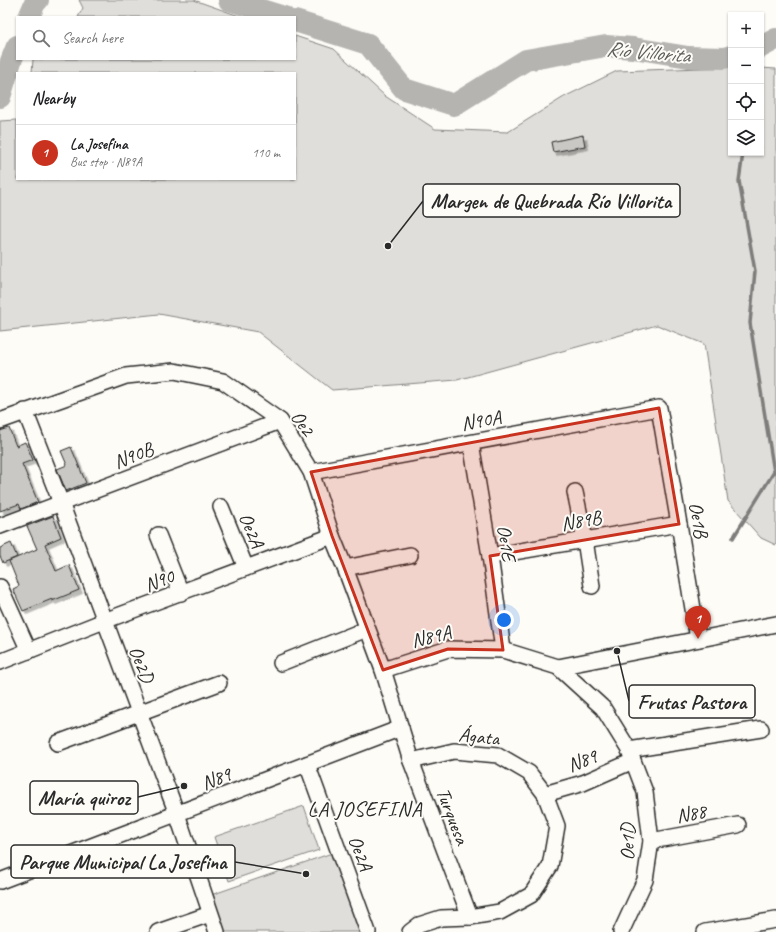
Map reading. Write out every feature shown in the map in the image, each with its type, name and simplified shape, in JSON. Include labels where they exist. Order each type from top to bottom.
[{"type":"street","name":"Oe2","points":[[0,421],[126,376],[174,371],[223,381],[280,421],[311,472],[332,536],[383,670],[401,728]]},
{"type":"street","name":"N90A","points":[[311,472],[659,408]]},
{"type":"street","name":"Oe1B","points":[[659,408],[698,639]]},
{"type":"street","name":"Oe2D","points":[[26,411],[139,713],[217,932]]},
{"type":"street","name":"N90B","points":[[0,526],[280,421]]},
{"type":"street","name":"Oe1E","points":[[471,443],[490,556],[503,650]]},
{"type":"street","points":[[575,492],[585,540],[592,586]]},
{"type":"street","name":"Oe2A","points":[[221,507],[246,568]]},
{"type":"street","name":"N89B","points":[[490,556],[679,524]]},
{"type":"street","points":[[158,535],[181,593]]},
{"type":"street","name":"N90","points":[[0,662],[104,621],[332,536]]},
{"type":"street","points":[[345,568],[410,555]]},
{"type":"street","points":[[0,587],[29,651]]},
{"type":"street","name":"N89A","points":[[558,667],[776,624]]},
{"type":"street","points":[[281,663],[367,629]]},
{"type":"street","name":"N89A","points":[[383,670],[448,649],[503,650],[558,667],[603,708],[631,756]]},
{"type":"street","points":[[58,743],[219,683]]},
{"type":"street","name":"N89","points":[[0,881],[401,728]]},
{"type":"street","name":"Turquesa","points":[[401,728],[411,761],[470,917]]},
{"type":"street","name":"N89","points":[[545,794],[583,783],[631,756],[761,729]]},
{"type":"street","name":"Ágata","points":[[411,761],[454,751],[498,755],[529,773],[545,794],[557,826],[550,866],[531,895],[500,912],[470,917]]},
{"type":"street","name":"Oe1D","points":[[621,932],[645,880],[651,841],[645,792],[631,756]]},
{"type":"street","name":"Oe2A","points":[[307,764],[368,932]]},
{"type":"street","name":"N88","points":[[651,841],[738,825]]},
{"type":"street","points":[[158,932],[210,914]]},
{"type":"street","points":[[410,932],[419,925],[441,918],[470,917]]},
{"type":"street","points":[[705,932],[776,920]]},
{"type":"highlighted area","points":[[659,408],[679,524],[490,556],[503,650],[448,649],[383,670],[332,536],[311,472]]},
{"type":"shaded area","points":[[79,0],[194,0],[239,16],[79,16],[83,8]]},
{"type":"shaded area","points":[[296,36],[334,49],[385,96],[435,129],[508,132],[564,97],[617,71],[728,67],[728,156],[764,156],[764,68],[776,69],[776,545],[761,538],[728,501],[704,344],[657,325],[457,380],[332,390],[258,332],[159,314],[0,331],[0,121],[16,120],[16,180],[296,180],[296,72],[32,72],[33,60],[296,60]]},
{"type":"shaded area","points":[[304,806],[319,850],[229,881],[214,837]]},
{"type":"shaded area","points":[[332,853],[361,932],[224,932],[211,895]]},
{"type":"building","points":[[583,135],[585,146],[553,152],[551,142]]},
{"type":"building","points":[[9,428],[16,446],[25,442],[33,460],[22,464],[38,502],[21,509],[19,504],[0,511],[0,431]]},
{"type":"building","points":[[71,447],[86,483],[66,491],[57,469],[67,465],[61,451]]},
{"type":"building","points":[[53,516],[61,537],[45,544],[56,571],[69,565],[79,590],[23,611],[13,589],[19,586],[9,561],[37,549],[27,526]]},
{"type":"building","points":[[11,543],[17,557],[3,563],[0,556],[0,548]]},
{"type":"waterway","name":"Río Villorita","points":[[29,16],[35,3],[38,0]]},
{"type":"waterway","name":"Río Villorita","points":[[229,0],[281,16]]},
{"type":"waterway","name":"Río Villorita","points":[[296,21],[368,44],[404,89],[454,105],[526,60],[606,46],[633,48],[688,57],[728,57]]},
{"type":"waterway","name":"Río Villorita","points":[[764,45],[776,39]]},
{"type":"waterway","name":"Río Villorita","points":[[0,97],[16,48]]},
{"type":"waterway","points":[[733,538],[774,472],[750,323],[755,271],[739,181],[743,156]]},
{"type":"place","name":"Margen de Quebrada Río Villorita","points":[[388,246]]},
{"type":"place","name":"La Josefina","points":[[698,639]]},
{"type":"place","name":"Frutas Pastora","points":[[617,651]]},
{"type":"place","name":"María quiroz","points":[[184,786]]},
{"type":"place","name":"Parque Municipal La Josefina","points":[[306,874]]},
{"type":"district","name":"LA JOSEFINA","points":[[365,809]]}]
